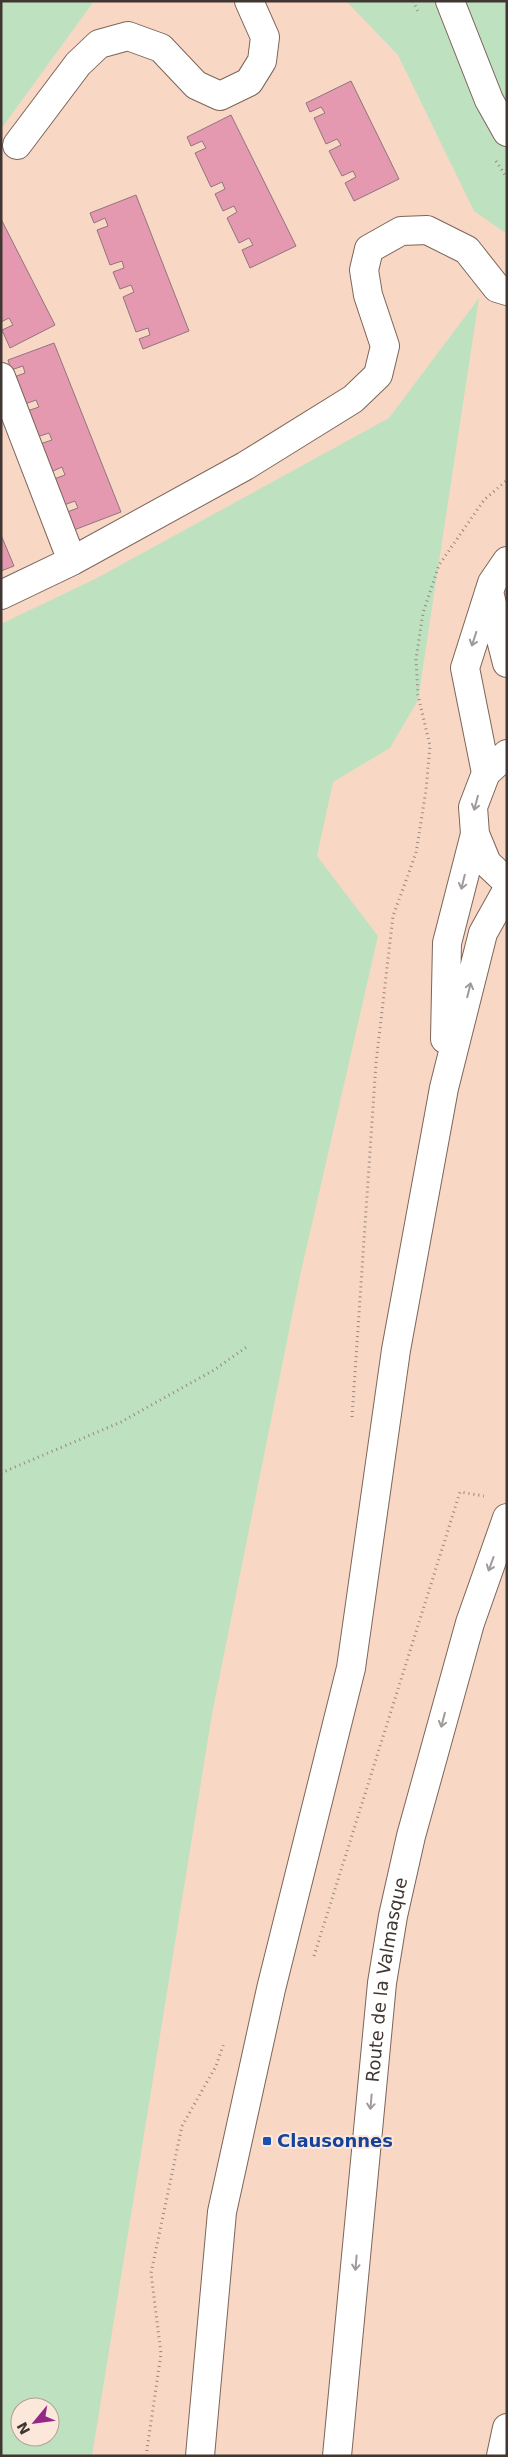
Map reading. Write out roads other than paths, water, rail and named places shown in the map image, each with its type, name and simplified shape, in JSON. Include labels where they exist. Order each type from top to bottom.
[{"type":"street","points":[[17,145],[78,64],[99,44],[128,36],[161,48],[196,85],[220,96],[249,82],[262,60],[265,37],[249,1]]},
{"type":"street","points":[[450,1],[489,100],[507,132]]},
{"type":"street","points":[[1,595],[72,561],[245,466],[353,399],[378,375],[385,346],[368,295],[364,270],[369,248],[400,231],[428,230],[467,250],[497,288],[507,291]]},
{"type":"street","points":[[1,377],[72,561]]},
{"type":"street","points":[[486,773],[465,668],[492,583],[507,561]]},
{"type":"street","points":[[489,592],[507,663]]},
{"type":"street","points":[[507,754],[486,773],[473,807],[475,834],[487,863],[507,882]]},
{"type":"street","points":[[444,1088],[447,943],[475,834]]},
{"type":"street","points":[[200,2456],[222,2212],[271,1989],[351,1668],[396,1350],[444,1088],[482,933],[507,890]]},
{"type":"street","name":"Route de la Valmasque","points":[[337,2455],[382,1983],[393,1916],[411,1836],[470,1623],[507,1518]]},
{"type":"street","points":[[501,2456],[507,2428]]},
{"type":"place","name":"Clausonnes","points":[[267,2141]]}]
